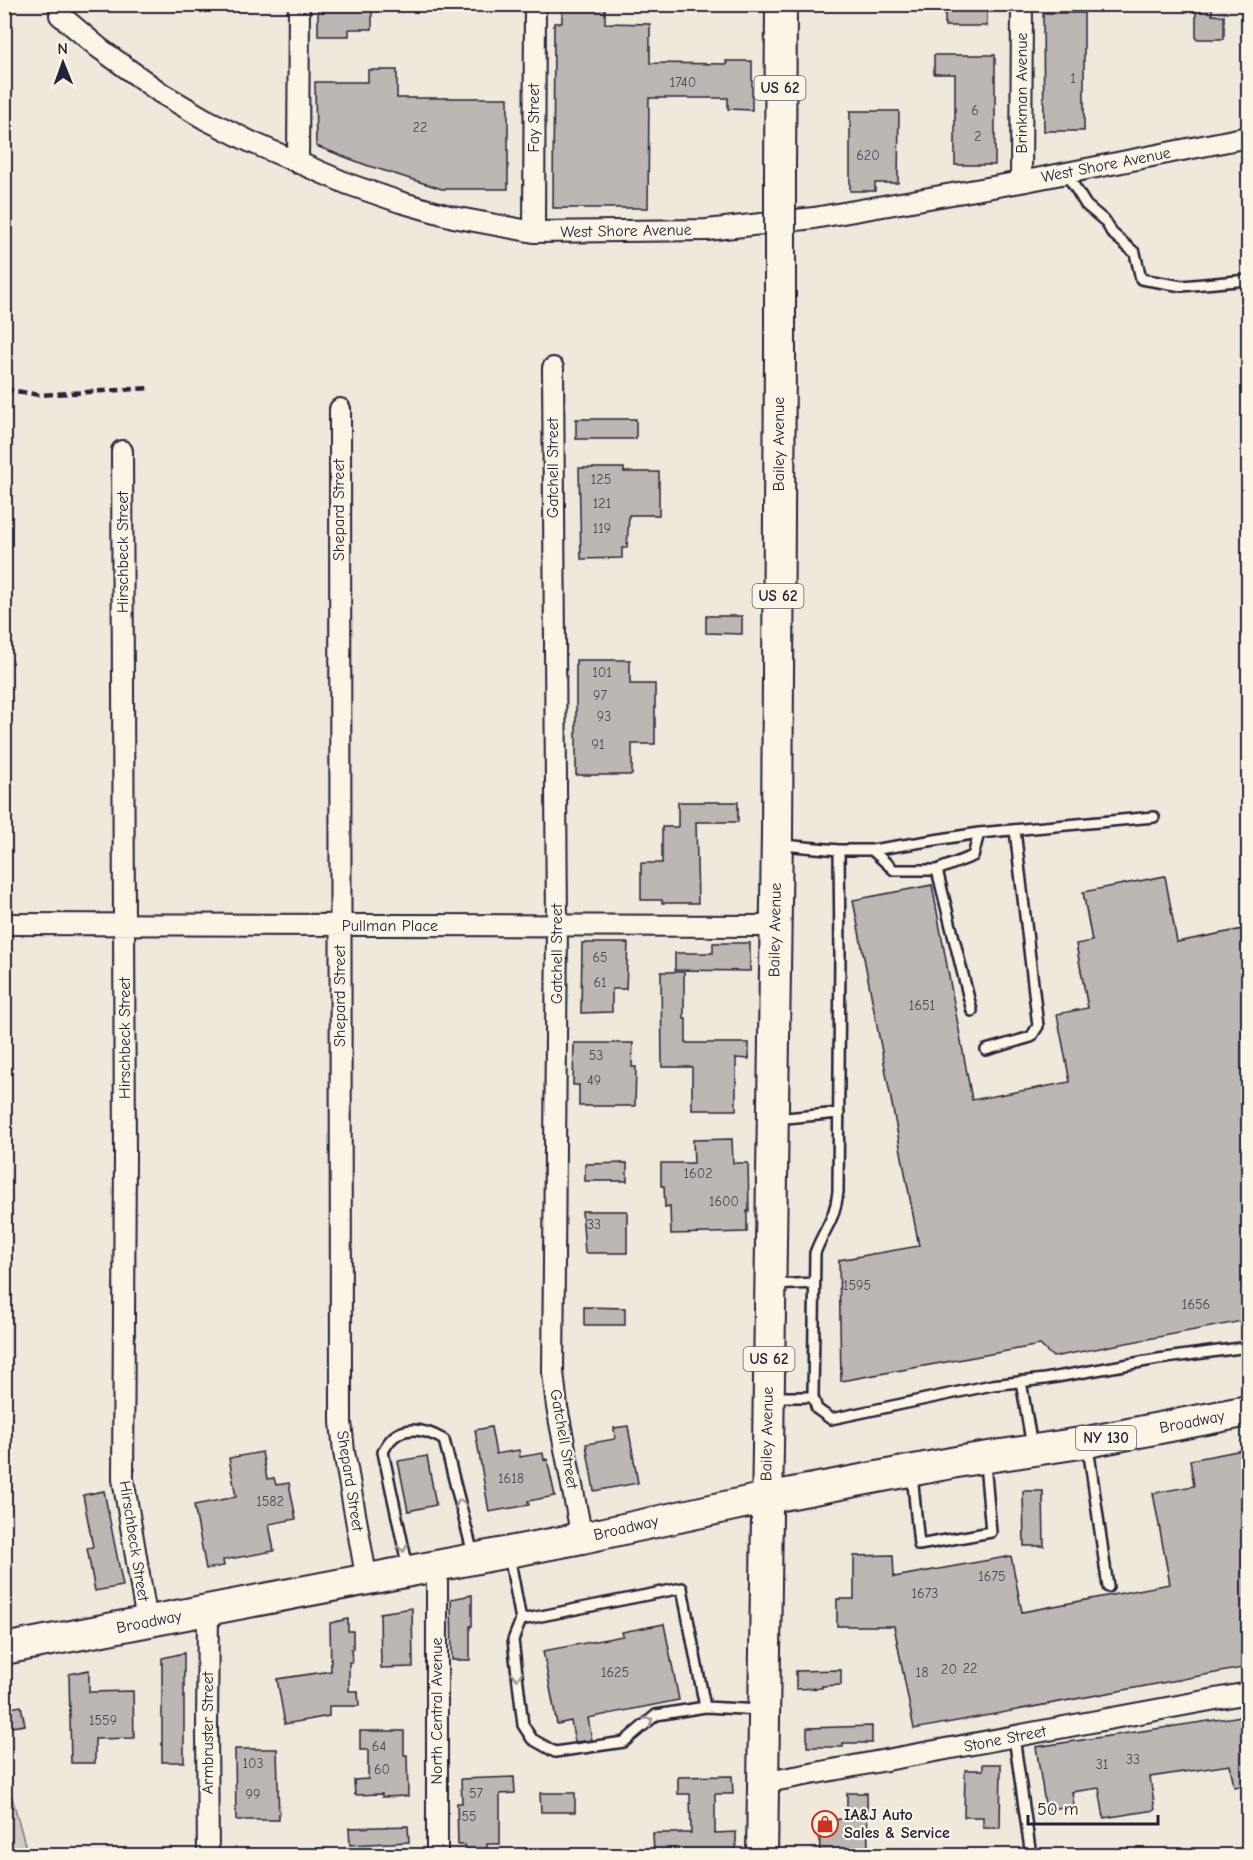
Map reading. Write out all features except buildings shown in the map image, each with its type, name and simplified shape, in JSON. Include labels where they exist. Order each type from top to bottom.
[{"type":"main road","name":"Bailey Avenue","points":[[762,1856],[777,844],[781,4]]},
{"type":"main road","name":"Broadway","points":[[4,1649],[474,1560],[766,1498],[984,1457],[1088,1442],[1248,1411]]},
{"type":"street","name":"West Shore Avenue","points":[[60,4],[60,15],[112,59],[154,88],[228,131],[298,163],[400,202],[453,217],[534,232],[707,230],[814,218],[1021,182],[1248,137]]},
{"type":"street","points":[[298,163],[299,4]]},
{"type":"street","name":"Fay Street","points":[[534,232],[535,4]]},
{"type":"street","name":"Brinkman Avenue","points":[[1021,182],[1022,4]]},
{"type":"street","name":"Gatchell Street","points":[[553,368],[557,926],[553,1372],[557,1407],[582,1538]]},
{"type":"street","name":"Shepard Street","points":[[340,409],[341,1422],[344,1452],[367,1581]]},
{"type":"street","name":"Hirschbeck Street","points":[[122,451],[123,1479],[147,1622]]},
{"type":"street","name":"Pullman Place","points":[[4,924],[776,926]]},
{"type":"street","name":"North Central Avenue","points":[[437,1567],[437,1856]]},
{"type":"street","name":"Armbruster Street","points":[[208,1611],[208,1856]]},
{"type":"street","name":"Stone Street","points":[[762,1784],[1248,1693]]},
{"type":"lane","points":[[1066,173],[1086,205],[1106,222],[1112,233],[1135,253],[1141,279],[1182,286],[1248,280]]},
{"type":"lane","points":[[777,844],[839,850],[872,850],[980,833],[1154,817]]},
{"type":"lane","points":[[987,1050],[1031,1037],[1038,1026],[1015,830]]},
{"type":"lane","points":[[872,850],[894,870],[937,870],[974,856],[980,833]]},
{"type":"lane","points":[[839,850],[837,1201],[833,1219],[820,1238],[815,1253],[813,1397],[817,1409],[831,1419],[965,1390],[1248,1347]]},
{"type":"lane","points":[[937,870],[972,1011]]},
{"type":"lane","points":[[772,1119],[839,1113]]},
{"type":"lane","points":[[770,1286],[814,1283]]},
{"type":"lane","points":[[1022,1381],[1033,1449]]},
{"type":"lane","points":[[768,1398],[813,1397]]},
{"type":"lane","points":[[408,1572],[383,1452],[387,1442],[395,1435],[408,1430],[422,1430],[444,1440],[474,1560]]},
{"type":"lane","points":[[1088,1442],[1108,1587]]},
{"type":"lane","points":[[912,1471],[919,1545],[991,1532],[984,1457]]},
{"type":"lane","points":[[508,1553],[521,1620],[513,1640],[523,1725],[531,1739],[555,1752],[624,1742],[656,1715],[705,1707],[763,1710]]},
{"type":"lane","points":[[521,1620],[682,1588],[705,1707]]},
{"type":"lane","points":[[1014,1737],[1031,1856]]},
{"type":"shaded area","points":[[5,1772],[28,1855],[5,1855]]},
{"type":"railway","points":[[4,389],[39,395],[151,388]]},
{"type":"place","name":"IA&J Auto Sales & Service","points":[[825,1824]]}]
